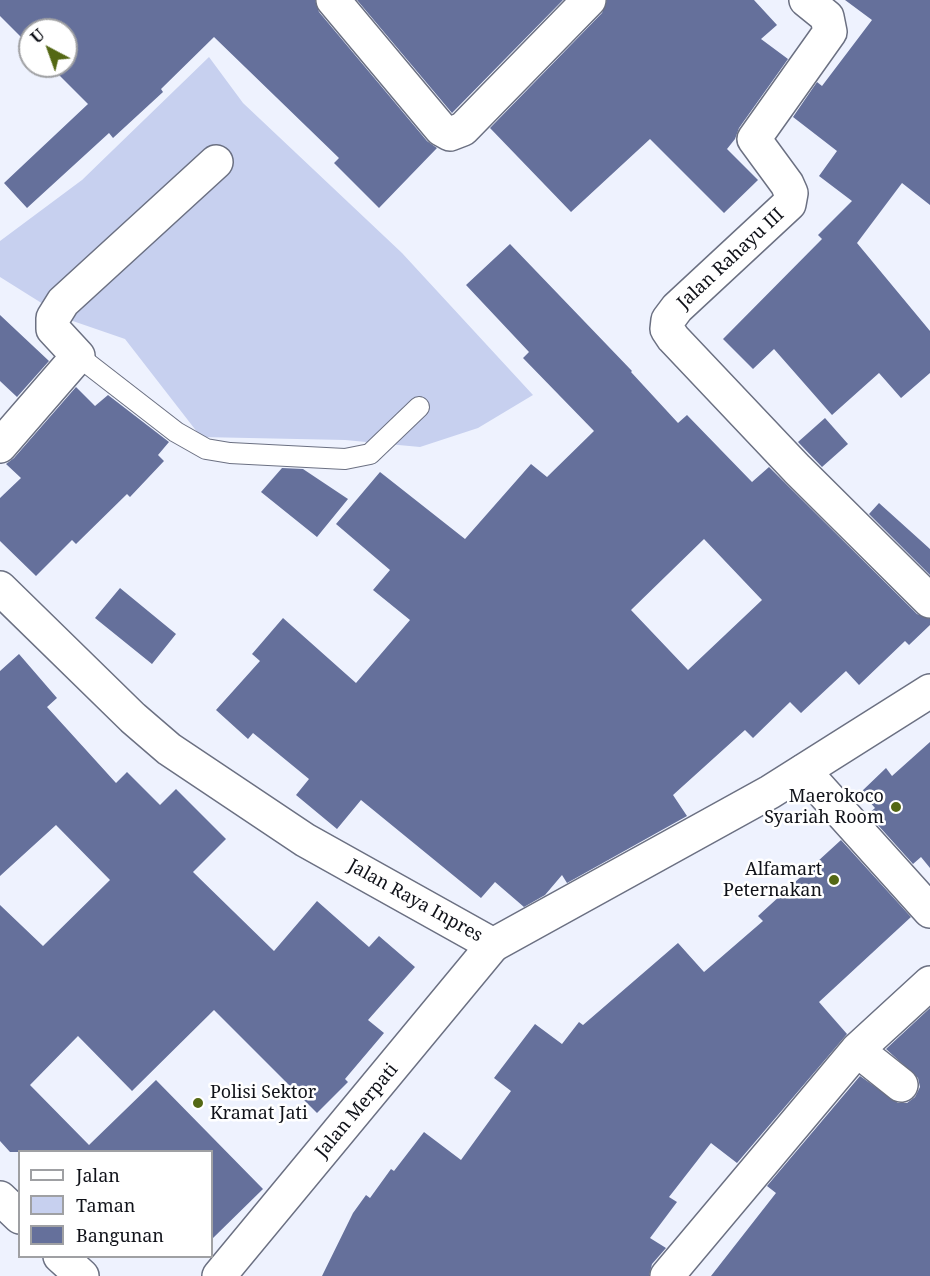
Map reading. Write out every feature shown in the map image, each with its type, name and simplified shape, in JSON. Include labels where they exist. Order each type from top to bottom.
[{"type":"street","points":[[333,0],[441,129],[450,134],[463,129],[589,0]]},
{"type":"street","name":"Jalan Rahayu III","points":[[806,0],[826,17],[830,32],[754,140],[787,184],[791,193],[789,204],[677,308],[668,320],[667,329],[797,469],[930,601]]},
{"type":"street","points":[[0,446],[78,356],[53,329],[53,318],[63,302],[216,162]]},
{"type":"street","name":"Jalan Raya Inpres","points":[[0,589],[133,718],[169,749],[305,840],[493,945],[804,771],[930,692]]},
{"type":"street","points":[[804,771],[930,911]]},
{"type":"street","name":"Jalan Merpati","points":[[231,1273],[493,945]]},
{"type":"street","points":[[667,1276],[857,1050],[930,983]]},
{"type":"street","points":[[857,1050],[901,1085]]},
{"type":"street","points":[[0,1198],[18,1215]]},
{"type":"street","points":[[61,1258],[82,1276]]},
{"type":"lane","points":[[78,356],[176,432],[206,449],[230,453],[345,459],[370,454],[419,407]]},
{"type":"green space","points":[[209,57],[243,103],[402,253],[533,395],[478,428],[420,447],[345,440],[201,437],[125,339],[67,319],[0,277],[0,241],[82,180]]},
{"type":"building","points":[[0,0],[315,0],[319,12],[427,141],[437,148],[379,208],[334,163],[339,158],[214,37],[161,89],[163,92],[113,138],[109,133],[27,208],[4,183],[88,104],[62,78],[78,78],[78,18],[18,18],[18,34],[0,16]]},
{"type":"building","points":[[357,0],[563,0],[452,113]]},
{"type":"building","points":[[607,0],[754,0],[777,25],[761,39],[788,59],[739,128],[735,139],[727,149],[758,180],[724,213],[650,139],[571,212],[490,128],[602,13]]},
{"type":"building","points":[[845,0],[930,0],[930,205],[902,183],[857,243],[930,331],[930,373],[901,398],[879,373],[832,415],[774,349],[753,369],[723,339],[822,239],[818,235],[852,201],[819,176],[837,151],[793,117],[817,82],[822,86],[872,20]]},
{"type":"building","points":[[510,244],[632,371],[678,423],[687,415],[752,482],[769,467],[917,614],[930,619],[930,625],[909,645],[905,641],[859,685],[846,671],[801,713],[790,702],[753,738],[745,730],[673,795],[687,816],[567,883],[562,875],[545,895],[524,907],[495,882],[481,898],[361,800],[337,829],[296,795],[309,779],[253,733],[248,739],[216,710],[260,661],[252,654],[283,618],[356,683],[410,620],[373,590],[390,570],[336,524],[380,472],[465,539],[531,464],[547,477],[594,431],[523,358],[529,352],[466,285]],"holes":[[[704,539],[762,600],[688,670],[631,610]]]},
{"type":"building","points":[[0,315],[49,361],[17,397],[0,381]]},
{"type":"building","points":[[76,387],[95,406],[108,395],[169,442],[158,455],[164,461],[130,497],[127,494],[76,544],[72,540],[36,576],[0,541],[0,498],[21,478],[6,464],[14,458]]},
{"type":"building","points":[[825,418],[848,444],[822,467],[798,442]]},
{"type":"building","points":[[282,468],[303,469],[348,499],[317,537],[261,492]]},
{"type":"building","points":[[879,503],[930,549],[930,575],[869,514]]},
{"type":"building","points":[[120,588],[176,634],[152,664],[95,618]]},
{"type":"building","points":[[19,654],[57,698],[47,707],[116,783],[127,772],[160,805],[176,789],[226,839],[193,872],[274,951],[317,901],[369,947],[379,936],[415,967],[368,1020],[384,1033],[345,1079],[348,1082],[317,1113],[214,1010],[132,1091],[78,1036],[30,1085],[89,1145],[156,1080],[263,1189],[213,1238],[213,1150],[18,1150],[18,1152],[10,1152],[0,1141],[0,905],[43,946],[110,880],[56,825],[0,876],[0,671]]},
{"type":"building","points":[[930,742],[930,868],[921,857],[913,864],[868,814],[875,808],[861,792],[886,768],[892,776]]},
{"type":"building","points":[[841,840],[911,917],[819,1002],[847,1034],[737,1163],[711,1143],[669,1197],[677,1202],[650,1238],[666,1248],[652,1264],[649,1276],[322,1276],[353,1213],[366,1195],[370,1198],[391,1169],[394,1171],[424,1132],[461,1160],[511,1091],[494,1078],[535,1024],[562,1044],[579,1022],[583,1025],[678,943],[704,972],[763,921],[758,916]]},
{"type":"building","points":[[930,1008],[930,1276],[711,1276],[776,1193],[767,1186],[860,1076],[898,1103],[907,1103],[915,1097],[920,1087],[918,1078],[886,1049]]},
{"type":"place","name":"Maerokoco Syariah Room","points":[[896,807]]},
{"type":"place","name":"Alfamart Peternakan","points":[[834,880]]},
{"type":"place","name":"Polisi Sektor Kramat Jati","points":[[198,1103]]}]
